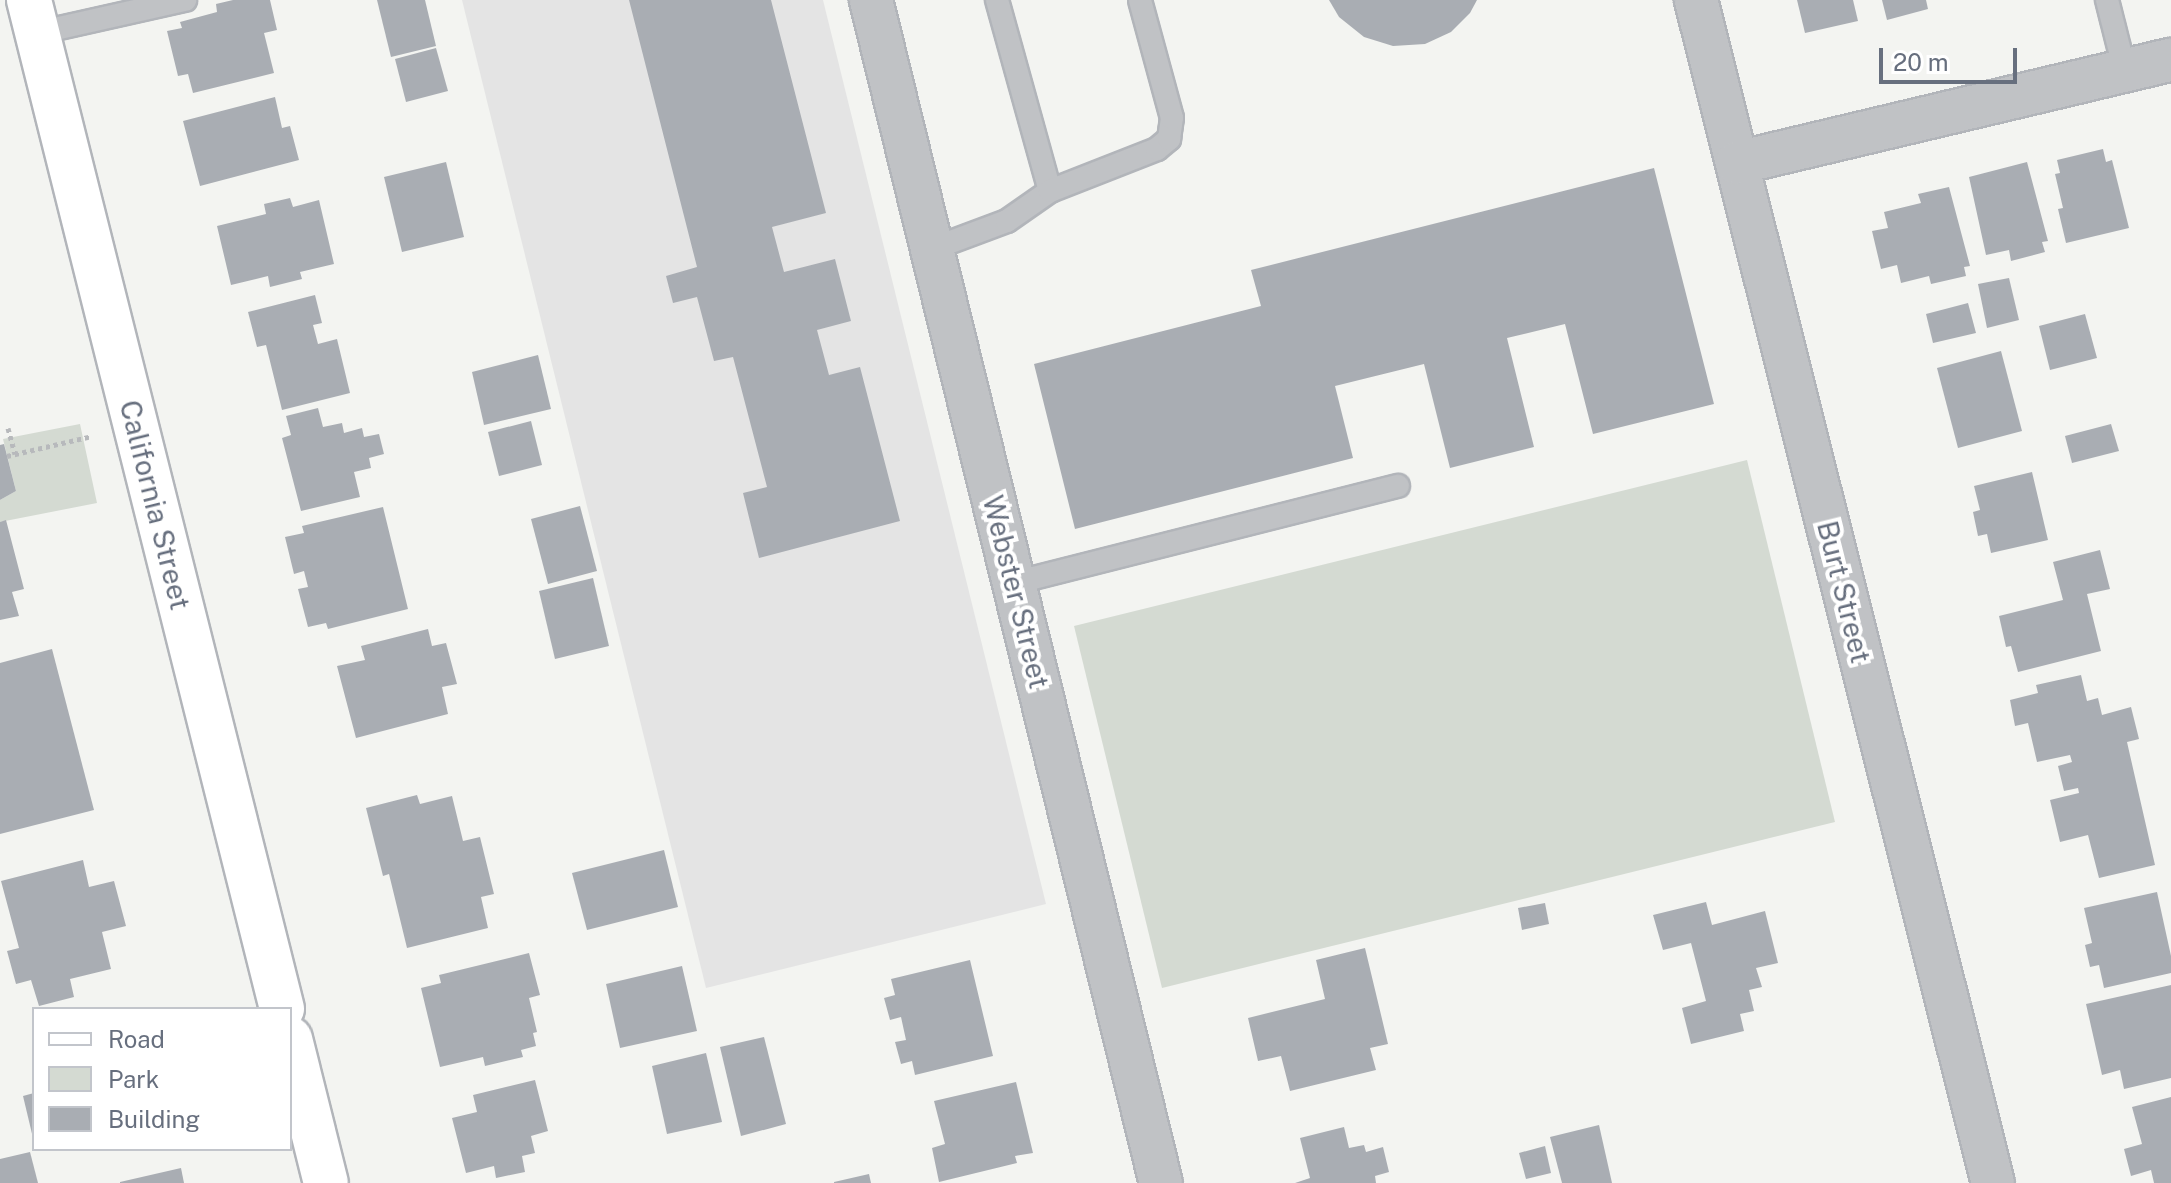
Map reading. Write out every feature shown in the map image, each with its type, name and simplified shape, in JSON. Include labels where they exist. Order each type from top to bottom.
[{"type":"street","name":"Webster Street","points":[[871,0],[1161,1183]]},
{"type":"street","name":"Burt Street","points":[[1696,0],[1993,1183]]},
{"type":"street","name":"California Street","points":[[33,17],[281,1007]]},
{"type":"street","points":[[1737,163],[2171,60]]},
{"type":"street","points":[[292,1047],[326,1183]]},
{"type":"lane","points":[[33,17],[185,0]]},
{"type":"lane","points":[[997,0],[1050,191]]},
{"type":"lane","points":[[932,249],[1007,221],[1050,191],[1157,149],[1169,139],[1172,118],[1140,0]]},
{"type":"lane","points":[[2107,0],[2125,71]]},
{"type":"lane","points":[[1014,583],[1398,486]]},
{"type":"path","points":[[8,428],[15,454]]},
{"type":"path","points":[[7,456],[73,441]]},
{"type":"shaded area","points":[[462,0],[823,0],[1046,904],[706,988]]},
{"type":"green space","points":[[80,424],[97,503],[0,522],[0,500],[16,491],[3,439]]},
{"type":"green space","points":[[1747,460],[1835,822],[1162,988],[1074,626]]},
{"type":"building","points":[[233,0],[270,0],[277,30],[264,33],[274,73],[193,93],[188,74],[178,76],[167,31],[182,28],[180,22],[217,12],[216,4]]},
{"type":"building","points":[[377,0],[425,0],[436,46],[391,57]]},
{"type":"building","points":[[629,0],[771,0],[826,213],[772,227],[784,272],[835,259],[851,321],[817,330],[829,375],[860,367],[900,521],[759,558],[743,493],[767,487],[733,357],[714,361],[697,297],[673,303],[666,276],[697,267]]},
{"type":"building","points":[[1329,0],[1477,0],[1470,13],[1451,32],[1425,44],[1393,46],[1364,37],[1339,17]]},
{"type":"building","points":[[1797,0],[1853,0],[1858,21],[1805,33]]},
{"type":"building","points":[[1882,0],[1926,0],[1928,9],[1887,20]]},
{"type":"building","points":[[436,48],[448,91],[406,102],[395,59]]},
{"type":"building","points":[[275,97],[282,128],[290,126],[299,160],[200,186],[183,121]]},
{"type":"building","points":[[2103,149],[2106,162],[2112,160],[2129,228],[2066,243],[2058,209],[2063,208],[2055,174],[2060,173],[2057,160]]},
{"type":"building","points":[[446,162],[464,237],[402,252],[384,177]]},
{"type":"building","points":[[2027,162],[2048,241],[2042,242],[2045,252],[2011,261],[2009,250],[1986,255],[1969,177]]},
{"type":"building","points":[[1654,168],[1714,404],[1593,434],[1565,324],[1507,338],[1534,447],[1450,468],[1424,364],[1335,386],[1353,458],[1075,529],[1034,364],[1261,306],[1251,270]]},
{"type":"building","points":[[1949,187],[1970,266],[1964,267],[1966,276],[1931,284],[1929,276],[1901,283],[1897,265],[1881,269],[1872,231],[1888,228],[1884,212],[1921,203],[1918,194]]},
{"type":"building","points":[[290,198],[293,207],[319,200],[334,264],[300,272],[302,279],[270,287],[268,276],[231,285],[217,226],[266,214],[264,204]]},
{"type":"building","points":[[2009,278],[2019,320],[1987,328],[1978,284]]},
{"type":"building","points":[[315,295],[322,323],[313,325],[318,344],[337,339],[350,393],[282,410],[266,345],[257,347],[248,312]]},
{"type":"building","points":[[1968,303],[1976,333],[1933,343],[1926,314]]},
{"type":"building","points":[[2085,314],[2097,358],[2050,370],[2039,326]]},
{"type":"building","points":[[2001,351],[2022,431],[1958,448],[1937,368]]},
{"type":"building","points":[[538,355],[551,409],[484,425],[472,372]]},
{"type":"building","points":[[318,408],[323,427],[342,423],[344,433],[362,428],[364,437],[379,434],[384,454],[369,458],[371,468],[354,472],[360,497],[301,511],[282,438],[291,435],[286,416]]},
{"type":"building","points":[[531,421],[542,465],[499,476],[488,432]]},
{"type":"building","points":[[2111,424],[2119,451],[2072,463],[2065,436]]},
{"type":"building","points":[[4,444],[16,491],[0,500],[0,445]]},
{"type":"building","points":[[2032,472],[2048,540],[1991,553],[1987,534],[1978,536],[1973,512],[1980,510],[1974,486]]},
{"type":"building","points":[[580,506],[597,571],[548,584],[531,519]]},
{"type":"building","points":[[383,507],[408,609],[328,629],[326,623],[308,627],[298,589],[308,587],[304,571],[294,574],[285,537],[304,533],[302,526]]},
{"type":"building","points":[[6,520],[24,589],[12,592],[19,616],[0,620],[0,522]]},
{"type":"building","points":[[2100,550],[2110,589],[2087,594],[2101,651],[2018,672],[2011,646],[2006,647],[1999,616],[2063,600],[2053,562]]},
{"type":"building","points":[[593,578],[609,646],[555,659],[539,591]]},
{"type":"building","points":[[428,629],[432,646],[446,643],[457,684],[442,687],[448,714],[356,738],[337,666],[365,660],[361,646]]},
{"type":"building","points":[[52,649],[94,810],[0,834],[0,663]]},
{"type":"building","points":[[2081,675],[2087,701],[2098,698],[2102,715],[2131,707],[2139,739],[2127,742],[2155,865],[2099,878],[2088,835],[2060,842],[2050,800],[2079,793],[2078,788],[2064,791],[2058,766],[2072,762],[2070,755],[2037,762],[2028,723],[2015,726],[2010,700],[2038,693],[2036,685]]},
{"type":"building","points":[[417,795],[420,804],[452,796],[463,841],[480,837],[494,894],[481,897],[488,928],[407,948],[389,874],[383,876],[366,808]]},
{"type":"building","points":[[664,850],[678,907],[587,930],[572,873]]},
{"type":"building","points":[[83,860],[89,887],[114,881],[126,926],[102,932],[111,969],[70,979],[74,997],[39,1006],[31,980],[16,984],[7,951],[19,948],[1,881]]},
{"type":"building","points":[[2157,892],[2171,956],[2171,973],[2104,988],[2099,965],[2090,967],[2085,945],[2092,943],[2084,908]]},
{"type":"building","points":[[1706,902],[1712,925],[1765,911],[1778,963],[1756,968],[1762,987],[1749,990],[1754,1011],[1740,1014],[1744,1031],[1691,1044],[1682,1008],[1706,1001],[1691,943],[1663,950],[1653,915]]},
{"type":"building","points":[[1545,903],[1549,924],[1522,930],[1518,908]]},
{"type":"building","points":[[1365,948],[1388,1044],[1370,1048],[1376,1070],[1290,1091],[1281,1056],[1258,1061],[1248,1018],[1325,999],[1316,960]]},
{"type":"building","points":[[529,953],[540,995],[529,998],[537,1032],[533,1033],[536,1046],[521,1050],[523,1057],[485,1066],[483,1057],[440,1067],[421,988],[441,983],[439,975]]},
{"type":"building","points":[[970,960],[993,1056],[915,1075],[912,1061],[901,1064],[895,1042],[906,1040],[901,1017],[890,1020],[884,998],[895,995],[891,979]]},
{"type":"building","points":[[682,966],[697,1031],[620,1048],[606,984]]},
{"type":"building","points":[[2171,985],[2171,1078],[2124,1089],[2120,1070],[2102,1075],[2086,1004]]},
{"type":"building","points":[[764,1037],[786,1124],[741,1136],[720,1047]]},
{"type":"building","points":[[706,1053],[722,1122],[667,1134],[652,1066]]},
{"type":"building","points":[[535,1080],[548,1131],[531,1136],[535,1153],[522,1156],[525,1172],[496,1178],[494,1166],[466,1173],[452,1118],[477,1112],[473,1095]]},
{"type":"building","points":[[1016,1082],[1033,1153],[1015,1156],[1017,1163],[939,1182],[932,1148],[945,1144],[934,1101]]},
{"type":"building","points":[[32,1094],[32,1134],[23,1096]]},
{"type":"building","points":[[2171,1097],[2171,1183],[2154,1183],[2151,1170],[2131,1176],[2124,1149],[2142,1144],[2132,1107]]},
{"type":"building","points":[[1599,1125],[1612,1183],[1562,1183],[1550,1137]]},
{"type":"building","points":[[1344,1127],[1349,1148],[1364,1145],[1366,1152],[1383,1147],[1389,1172],[1375,1176],[1376,1183],[1295,1183],[1310,1178],[1300,1138]]},
{"type":"building","points":[[1545,1146],[1551,1173],[1526,1179],[1519,1153]]},
{"type":"building","points":[[30,1152],[38,1183],[0,1183],[0,1159]]},
{"type":"building","points":[[181,1168],[184,1183],[120,1183],[120,1182]]},
{"type":"building","points":[[869,1174],[871,1183],[834,1183],[834,1182]]}]
